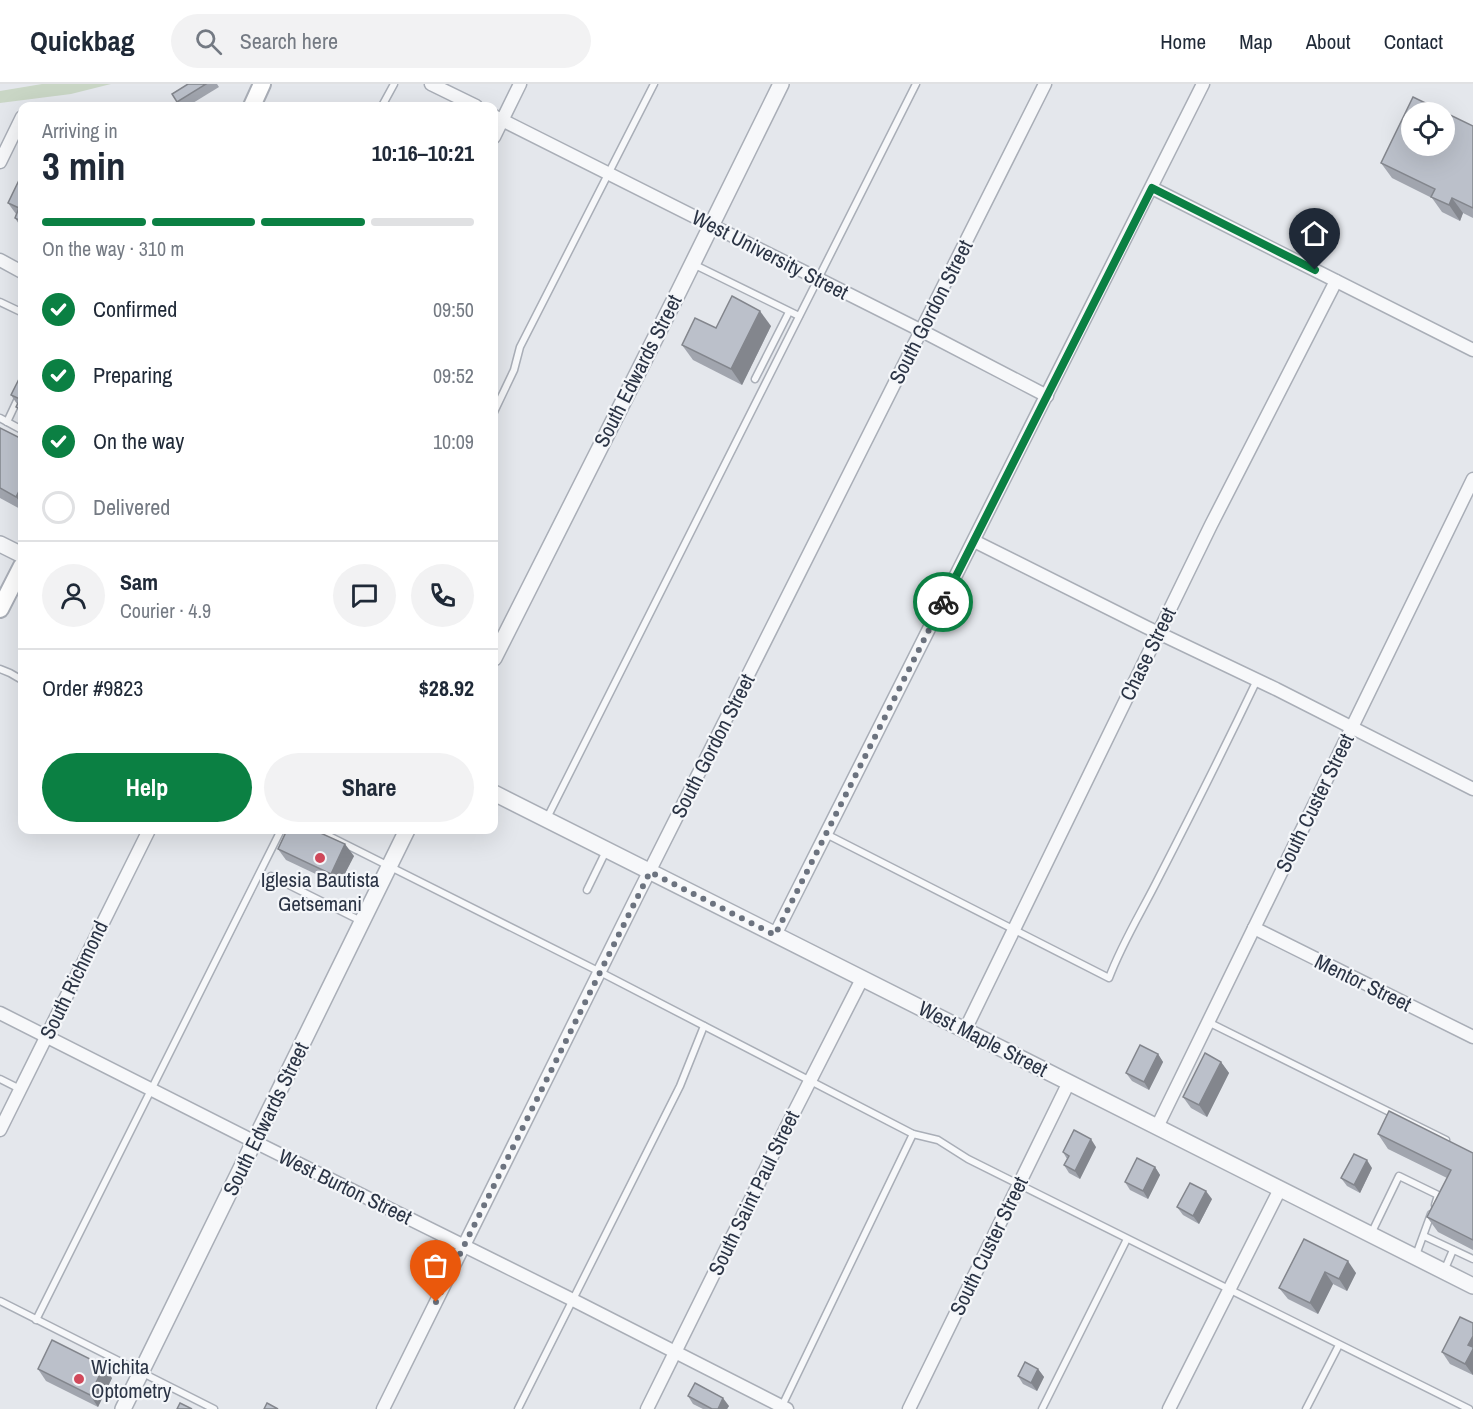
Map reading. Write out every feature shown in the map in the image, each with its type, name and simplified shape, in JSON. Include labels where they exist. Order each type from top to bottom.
[{"type":"main road","points":[[254,102],[262,84]]},
{"type":"main road","points":[[0,609],[18,574]]},
{"type":"street","points":[[431,84],[468,102]]},
{"type":"street","points":[[498,118],[520,84]]},
{"type":"street","name":"South Edwards Street","points":[[498,650],[781,84]]},
{"type":"street","name":"South Gordon Street","points":[[383,1409],[1045,84]]},
{"type":"street","points":[[775,935],[1203,84]]},
{"type":"street","name":"West University Street","points":[[498,118],[1047,396]]},
{"type":"street","points":[[0,162],[18,125]]},
{"type":"street","points":[[1152,188],[1473,350]]},
{"type":"street","points":[[0,261],[18,270]]},
{"type":"street","name":"Chase Street","points":[[965,1030],[1211,525],[1336,281]]},
{"type":"street","name":"South Custer Street","points":[[1157,1127],[1473,479]]},
{"type":"street","points":[[974,541],[1473,789]]},
{"type":"street","points":[[0,544],[18,553]]},
{"type":"street","name":"West Maple Street","points":[[498,795],[1473,1286]]},
{"type":"street","name":"South Richmond","points":[[0,1130],[147,834]]},
{"type":"street","name":"South Edwards Street","points":[[123,1409],[406,834]]},
{"type":"street","name":"Mentor Street","points":[[1254,928],[1473,1037]]},
{"type":"street","name":"South Saint Paul Street","points":[[647,1409],[862,978]]},
{"type":"street","name":"West Burton Street","points":[[0,1013],[464,1245],[783,1408]]},
{"type":"street","name":"South Custer Street","points":[[909,1409],[1069,1082]]},
{"type":"street","points":[[1169,1409],[1280,1190]]},
{"type":"lane","points":[[384,102],[394,84]]},
{"type":"lane","points":[[498,404],[514,370],[520,347],[654,84]]},
{"type":"lane","points":[[546,820],[916,84]]},
{"type":"lane","points":[[692,264],[800,316]]},
{"type":"lane","points":[[0,302],[18,311]]},
{"type":"lane","points":[[755,379],[789,312]]},
{"type":"lane","points":[[18,396],[3,420],[18,428]]},
{"type":"lane","points":[[0,669],[18,678]]},
{"type":"lane","points":[[826,834],[1109,978],[1128,935],[1257,680]]},
{"type":"lane","points":[[36,1320],[279,834]]},
{"type":"lane","points":[[324,834],[600,972],[913,1134],[938,1140],[968,1159],[1470,1409]]},
{"type":"lane","points":[[587,890],[607,850]]},
{"type":"lane","points":[[271,876],[362,921]]},
{"type":"lane","points":[[1208,1022],[1453,1144]]},
{"type":"lane","points":[[518,1409],[680,1086],[704,1026]]},
{"type":"lane","points":[[0,1079],[20,1089]]},
{"type":"lane","points":[[783,1408],[913,1134]]},
{"type":"lane","points":[[1370,1235],[1399,1176],[1438,1195],[1415,1257]]},
{"type":"lane","points":[[1424,1236],[1473,1259]]},
{"type":"lane","points":[[1042,1409],[1127,1239]]},
{"type":"lane","points":[[1444,1272],[1453,1250]]},
{"type":"lane","points":[[0,1301],[214,1409]]},
{"type":"lane","points":[[1306,1409],[1339,1345]]},
{"type":"green space","points":[[42,84],[111,84],[71,94],[0,103],[0,91]]},
{"type":"building","points":[[188,84],[206,84],[177,102],[172,94]]},
{"type":"building","points":[[1413,97],[1423,102],[1411,102]]},
{"type":"building","points":[[1455,117],[1473,126],[1473,208],[1452,198],[1449,205],[1431,197],[1435,189],[1381,163],[1401,122],[1401,156],[1455,156]]},
{"type":"building","points":[[18,182],[18,208],[8,203]]},
{"type":"building","points":[[732,296],[760,311],[731,369],[682,345],[695,318],[716,328]]},
{"type":"building","points":[[18,381],[18,398],[11,395]]},
{"type":"building","points":[[0,428],[18,437],[18,493],[16,497],[0,488]]},
{"type":"building","name":"Iglesia Bautista Getsemani","points":[[285,834],[323,834],[345,844],[331,874],[278,849]]},
{"type":"building","points":[[1140,1045],[1158,1054],[1144,1082],[1126,1073]]},
{"type":"building","points":[[1205,1053],[1221,1062],[1199,1105],[1183,1097]]},
{"type":"building","points":[[1389,1111],[1473,1153],[1473,1240],[1427,1217],[1451,1170],[1378,1134]]},
{"type":"building","points":[[1074,1130],[1091,1139],[1075,1171],[1064,1165],[1069,1156],[1063,1152]]},
{"type":"building","points":[[1354,1154],[1367,1160],[1354,1185],[1341,1178]]},
{"type":"building","points":[[1137,1158],[1155,1167],[1143,1191],[1125,1182]]},
{"type":"building","points":[[1190,1183],[1206,1191],[1193,1216],[1177,1207]]},
{"type":"building","points":[[1304,1239],[1348,1261],[1339,1279],[1325,1272],[1310,1303],[1279,1288]]},
{"type":"building","points":[[1460,1317],[1473,1323],[1473,1336],[1468,1345],[1473,1349],[1465,1364],[1442,1352]]},
{"type":"building","name":"Wichita Optometry","points":[[52,1340],[104,1366],[90,1395],[38,1369]]},
{"type":"building","points":[[1025,1362],[1038,1369],[1031,1383],[1018,1376]]},
{"type":"building","points":[[695,1383],[723,1398],[718,1409],[712,1409],[688,1396]]},
{"type":"building","points":[[180,1403],[192,1409],[177,1409]]},
{"type":"building","points":[[267,1403],[278,1409],[264,1409]]},
{"type":"way so far","points":[[436,1302],[650,872],[775,935],[943,602]]},
{"type":"place","name":"Iglesia Bautista Getsemani","points":[[320,858]]},
{"type":"place","name":"Wichita Optometry","points":[[79,1379]]},
{"type":"route","points":[[943,602],[1152,188],[1315,270]]}]
